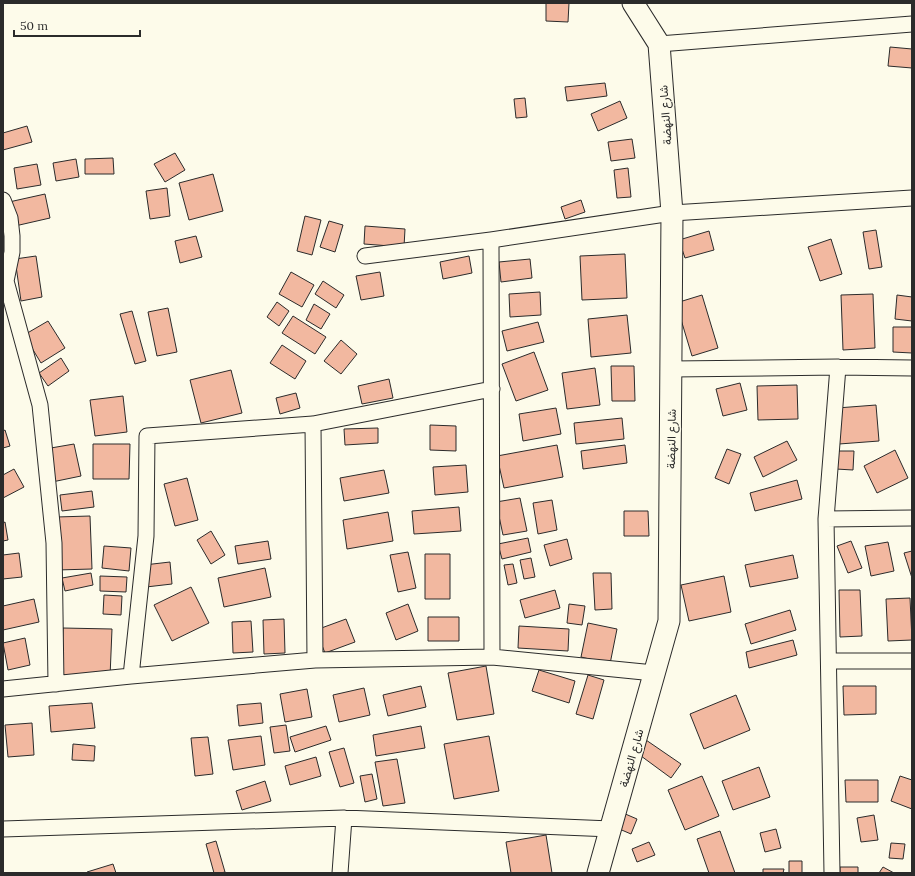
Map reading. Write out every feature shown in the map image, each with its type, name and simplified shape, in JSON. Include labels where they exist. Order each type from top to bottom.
[{"type":"street","name":"شارع النهضة","points":[[598,873],[670,621],[672,213],[659,44],[634,3]]},
{"type":"street","points":[[659,44],[912,24]]},
{"type":"street","points":[[365,256],[491,240],[672,213],[912,198]]},
{"type":"street","points":[[3,200],[10,218],[12,236],[12,252],[6,281],[40,405],[54,543],[56,684]]},
{"type":"street","points":[[491,240],[492,657]]},
{"type":"street","points":[[832,873],[826,519],[838,367]]},
{"type":"street","points":[[672,368],[912,368]]},
{"type":"street","points":[[131,676],[146,536],[148,436],[313,424],[492,389]]},
{"type":"street","points":[[313,424],[315,660]]},
{"type":"street","points":[[826,519],[912,518]]},
{"type":"street","points":[[3,690],[131,676],[315,660],[492,657],[654,673]]},
{"type":"street","points":[[829,661],[912,660]]},
{"type":"street","points":[[340,873],[344,818]]},
{"type":"street","points":[[3,830],[344,818],[611,829]]},
{"type":"building","points":[[546,3],[569,3],[568,22],[546,21]]},
{"type":"building","points":[[890,47],[912,49],[912,68],[888,66]]},
{"type":"building","points":[[605,83],[607,96],[567,101],[565,87]]},
{"type":"building","points":[[525,98],[527,117],[516,118],[514,99]]},
{"type":"building","points":[[620,101],[627,118],[598,131],[591,114]]},
{"type":"building","points":[[27,126],[32,142],[3,150],[3,133]]},
{"type":"building","points":[[632,139],[635,158],[611,161],[608,142]]},
{"type":"building","points":[[175,153],[185,170],[165,182],[154,164]]},
{"type":"building","points":[[113,158],[114,174],[85,174],[85,159]]},
{"type":"building","points":[[76,159],[79,177],[56,181],[53,163]]},
{"type":"building","points":[[37,164],[41,185],[17,189],[14,168]]},
{"type":"building","points":[[628,168],[631,197],[617,198],[614,170]]},
{"type":"building","points":[[213,174],[223,211],[189,220],[179,183]]},
{"type":"building","points":[[167,188],[170,216],[150,219],[146,191]]},
{"type":"building","points":[[45,194],[50,218],[15,226],[9,202]]},
{"type":"building","points":[[581,200],[585,212],[565,219],[561,207]]},
{"type":"building","points":[[305,216],[321,220],[312,255],[297,251]]},
{"type":"building","points":[[329,221],[343,225],[335,252],[320,247]]},
{"type":"building","points":[[365,226],[405,229],[404,247],[364,244]]},
{"type":"building","points":[[876,230],[882,267],[869,269],[863,232]]},
{"type":"building","points":[[709,231],[714,250],[685,258],[679,240]]},
{"type":"building","points":[[196,236],[202,257],[180,263],[175,241]]},
{"type":"building","points":[[831,239],[842,274],[820,281],[808,247]]},
{"type":"building","points":[[625,254],[627,298],[582,300],[580,256]]},
{"type":"building","points":[[36,256],[42,297],[21,301],[15,259]]},
{"type":"building","points":[[469,256],[472,273],[443,279],[440,262]]},
{"type":"building","points":[[530,259],[532,278],[501,282],[499,262]]},
{"type":"building","points":[[291,272],[314,285],[302,307],[279,294]]},
{"type":"building","points":[[380,272],[384,296],[361,300],[356,276]]},
{"type":"building","points":[[323,281],[344,295],[336,308],[315,294]]},
{"type":"building","points":[[540,292],[541,315],[510,317],[509,294]]},
{"type":"building","points":[[873,294],[875,348],[843,350],[841,295]]},
{"type":"building","points":[[702,295],[718,348],[692,356],[676,303]]},
{"type":"building","points":[[897,295],[912,297],[912,321],[895,319]]},
{"type":"building","points":[[277,302],[289,311],[279,326],[267,317]]},
{"type":"building","points":[[314,304],[330,314],[321,329],[306,320]]},
{"type":"building","points":[[168,308],[177,352],[157,356],[148,312]]},
{"type":"building","points":[[132,311],[146,361],[135,364],[120,314]]},
{"type":"building","points":[[627,315],[631,353],[591,357],[588,319]]},
{"type":"building","points":[[293,316],[326,337],[315,354],[282,333]]},
{"type":"building","points":[[48,321],[65,348],[41,363],[24,335]]},
{"type":"building","points":[[538,322],[544,342],[507,351],[502,331]]},
{"type":"building","points":[[893,327],[912,327],[912,353],[893,352]]},
{"type":"building","points":[[341,340],[357,354],[341,374],[324,361]]},
{"type":"building","points":[[282,345],[306,361],[295,379],[270,363]]},
{"type":"building","points":[[534,352],[548,390],[516,401],[502,364]]},
{"type":"building","points":[[61,358],[69,371],[48,386],[39,373]]},
{"type":"building","points":[[611,366],[634,366],[635,401],[612,401]]},
{"type":"building","points":[[595,368],[600,405],[567,409],[562,373]]},
{"type":"building","points":[[231,370],[242,413],[201,423],[190,380]]},
{"type":"building","points":[[389,379],[393,398],[362,404],[358,386]]},
{"type":"building","points":[[740,383],[747,410],[723,416],[716,389]]},
{"type":"building","points":[[797,385],[798,419],[758,420],[757,386]]},
{"type":"building","points":[[296,393],[300,408],[280,414],[276,398]]},
{"type":"building","points":[[123,396],[127,432],[95,436],[90,400]]},
{"type":"building","points":[[876,405],[879,441],[839,444],[837,408]]},
{"type":"building","points":[[556,408],[561,434],[523,441],[519,414]]},
{"type":"building","points":[[622,418],[624,439],[576,444],[574,423]]},
{"type":"building","points":[[430,425],[456,426],[456,451],[430,450]]},
{"type":"building","points":[[378,428],[378,443],[345,445],[344,429]]},
{"type":"building","points":[[5,430],[10,446],[3,448],[3,431]]},
{"type":"building","points":[[787,441],[797,460],[763,477],[754,457]]},
{"type":"building","points":[[74,444],[81,476],[52,482],[45,449]]},
{"type":"building","points":[[93,444],[130,444],[129,479],[93,479]]},
{"type":"building","points":[[557,445],[563,477],[504,488],[497,456]]},
{"type":"building","points":[[625,445],[627,463],[583,469],[581,451]]},
{"type":"building","points":[[727,449],[741,454],[729,484],[715,478]]},
{"type":"building","points":[[895,450],[908,478],[877,493],[864,466]]},
{"type":"building","points":[[836,451],[854,451],[853,470],[836,469]]},
{"type":"building","points":[[466,465],[468,492],[435,495],[433,467]]},
{"type":"building","points":[[14,469],[24,487],[3,498],[3,475]]},
{"type":"building","points":[[384,470],[389,493],[344,501],[340,478]]},
{"type":"building","points":[[187,478],[198,520],[175,526],[164,484]]},
{"type":"building","points":[[797,480],[802,499],[755,511],[750,493]]},
{"type":"building","points":[[92,491],[94,507],[62,511],[60,495]]},
{"type":"building","points":[[520,498],[527,531],[503,535],[496,502]]},
{"type":"building","points":[[552,500],[557,530],[538,534],[533,503]]},
{"type":"building","points":[[459,507],[461,531],[414,534],[412,511]]},
{"type":"building","points":[[624,511],[648,511],[649,536],[624,536]]},
{"type":"building","points":[[388,512],[393,541],[347,549],[343,520]]},
{"type":"building","points":[[90,516],[92,569],[57,570],[56,517]]},
{"type":"building","points":[[5,522],[8,540],[3,541],[3,523]]},
{"type":"building","points":[[211,531],[225,555],[211,564],[197,540]]},
{"type":"building","points":[[528,538],[531,552],[502,559],[498,544]]},
{"type":"building","points":[[567,539],[572,559],[550,566],[544,545]]},
{"type":"building","points":[[268,541],[271,559],[238,564],[235,546]]},
{"type":"building","points":[[851,541],[862,568],[848,573],[837,546]]},
{"type":"building","points":[[888,542],[894,571],[871,576],[865,546]]},
{"type":"building","points":[[104,546],[131,548],[129,571],[102,568]]},
{"type":"building","points":[[912,551],[912,578],[904,553]]},
{"type":"building","points":[[408,552],[416,588],[398,592],[390,555]]},
{"type":"building","points":[[19,553],[22,577],[3,579],[3,555]]},
{"type":"building","points":[[425,554],[450,554],[450,599],[425,599]]},
{"type":"building","points":[[793,555],[798,578],[750,587],[745,565]]},
{"type":"building","points":[[531,558],[535,577],[524,579],[520,560]]},
{"type":"building","points":[[170,562],[172,584],[146,587],[144,565]]},
{"type":"building","points":[[513,564],[517,583],[508,585],[504,565]]},
{"type":"building","points":[[265,568],[271,597],[224,607],[218,578]]},
{"type":"building","points":[[91,573],[93,585],[65,591],[62,578]]},
{"type":"building","points":[[593,573],[611,573],[612,609],[595,610]]},
{"type":"building","points":[[100,576],[127,577],[126,592],[100,591]]},
{"type":"building","points":[[724,576],[731,612],[689,621],[681,585]]},
{"type":"building","points":[[191,587],[209,623],[172,641],[154,605]]},
{"type":"building","points":[[555,590],[560,608],[525,618],[520,600]]},
{"type":"building","points":[[839,590],[860,590],[862,636],[840,637]]},
{"type":"building","points":[[104,595],[122,596],[121,615],[103,614]]},
{"type":"building","points":[[910,598],[912,640],[888,641],[886,599]]},
{"type":"building","points":[[34,599],[39,622],[3,630],[3,606]]},
{"type":"building","points":[[408,604],[418,631],[396,640],[386,613]]},
{"type":"building","points":[[569,604],[585,606],[582,625],[567,623]]},
{"type":"building","points":[[790,610],[796,630],[751,644],[745,624]]},
{"type":"building","points":[[428,617],[459,617],[459,641],[428,641]]},
{"type":"building","points":[[284,619],[285,653],[264,654],[263,620]]},
{"type":"building","points":[[346,619],[355,642],[325,653],[316,630]]},
{"type":"building","points":[[251,621],[253,652],[233,653],[232,622]]},
{"type":"building","points":[[588,623],[617,629],[610,664],[581,657]]},
{"type":"building","points":[[519,626],[569,629],[568,651],[518,648]]},
{"type":"building","points":[[63,628],[112,629],[110,677],[61,675]]},
{"type":"building","points":[[25,638],[30,665],[8,670],[3,643]]},
{"type":"building","points":[[793,640],[797,655],[749,668],[746,652]]},
{"type":"building","points":[[486,666],[494,714],[457,720],[448,673]]},
{"type":"building","points":[[539,670],[575,681],[569,703],[532,691]]},
{"type":"building","points":[[588,675],[604,680],[593,719],[576,714]]},
{"type":"building","points":[[421,686],[426,707],[388,716],[383,695]]},
{"type":"building","points":[[843,686],[876,686],[876,714],[844,715]]},
{"type":"building","points":[[364,688],[370,715],[339,722],[333,695]]},
{"type":"building","points":[[307,689],[312,717],[285,722],[280,694]]},
{"type":"building","points":[[736,695],[750,730],[704,749],[690,714]]},
{"type":"building","points":[[92,703],[95,728],[51,732],[49,706]]},
{"type":"building","points":[[261,703],[263,723],[239,726],[237,705]]},
{"type":"building","points":[[32,723],[34,755],[8,757],[5,725]]},
{"type":"building","points":[[286,725],[290,751],[274,753],[270,727]]},
{"type":"building","points":[[326,726],[331,740],[295,752],[290,737]]},
{"type":"building","points":[[421,726],[425,748],[376,756],[373,735]]},
{"type":"building","points":[[261,736],[265,765],[233,770],[228,740]]},
{"type":"building","points":[[489,736],[499,791],[454,799],[444,744]]},
{"type":"building","points":[[208,737],[213,774],[195,776],[191,738]]},
{"type":"building","points":[[646,740],[681,764],[671,778],[637,753]]},
{"type":"building","points":[[73,744],[95,746],[94,761],[72,760]]},
{"type":"building","points":[[344,748],[354,783],[340,787],[329,752]]},
{"type":"building","points":[[316,757],[321,776],[290,785],[285,766]]},
{"type":"building","points":[[397,759],[405,803],[383,806],[375,762]]},
{"type":"building","points":[[759,767],[770,797],[733,810],[722,781]]},
{"type":"building","points":[[372,774],[377,799],[365,802],[360,776]]},
{"type":"building","points":[[702,776],[719,816],[685,830],[668,790]]},
{"type":"building","points":[[900,776],[912,780],[912,809],[891,801]]},
{"type":"building","points":[[845,780],[878,780],[878,802],[846,802]]},
{"type":"building","points":[[265,781],[271,801],[242,810],[236,791]]},
{"type":"building","points":[[623,813],[637,819],[631,834],[617,828]]},
{"type":"building","points":[[874,815],[878,840],[861,842],[857,818]]},
{"type":"building","points":[[776,829],[781,848],[765,852],[760,833]]},
{"type":"building","points":[[720,831],[735,873],[709,873],[697,839]]},
{"type":"building","points":[[546,835],[552,873],[511,873],[506,842]]},
{"type":"building","points":[[216,841],[225,872],[221,873],[214,873],[206,844]]},
{"type":"building","points":[[649,842],[655,855],[637,862],[632,849]]},
{"type":"building","points":[[891,843],[905,844],[903,859],[889,858]]},
{"type":"building","points":[[789,861],[802,861],[802,873],[789,873]]},
{"type":"building","points":[[113,864],[116,873],[87,872]]},
{"type":"building","points":[[840,867],[858,867],[858,873],[840,873]]},
{"type":"building","points":[[883,867],[894,873],[879,873]]},
{"type":"building","points":[[763,869],[784,869],[783,873],[763,873]]}]
